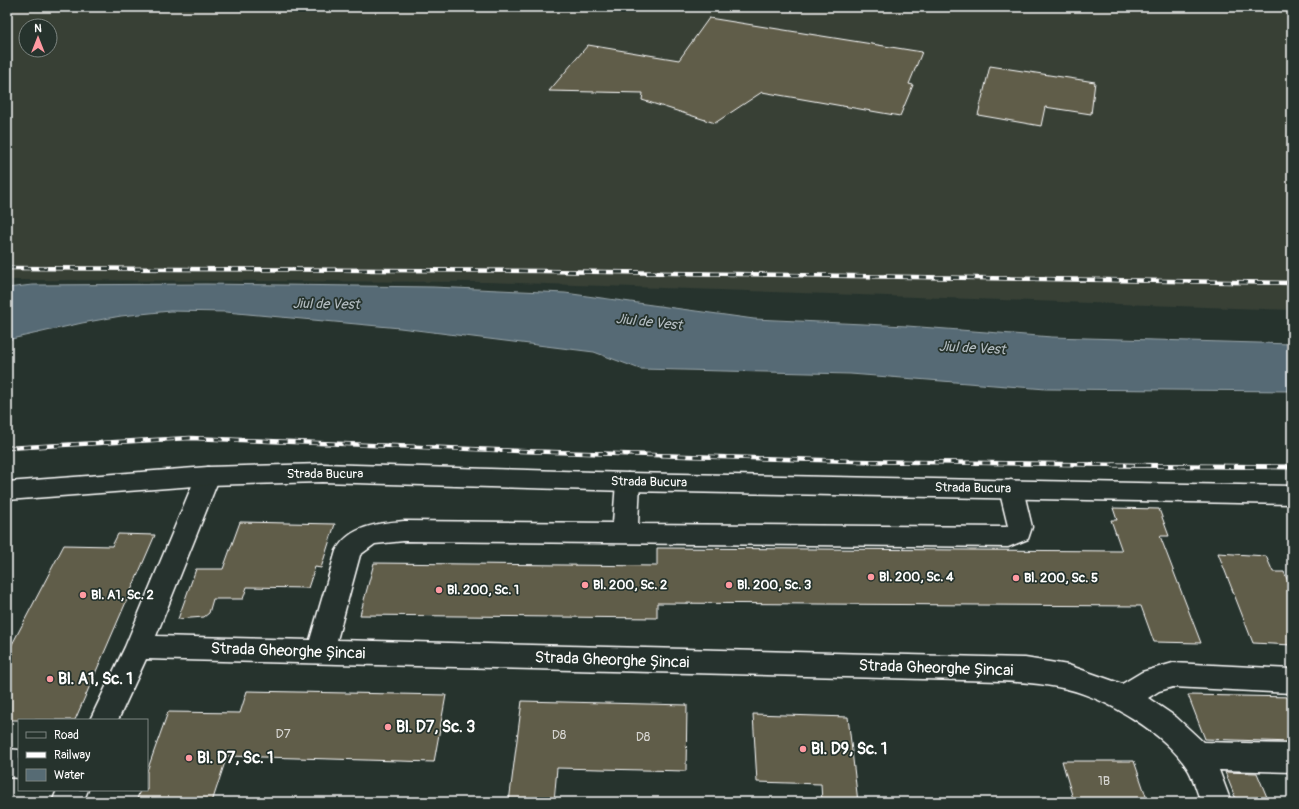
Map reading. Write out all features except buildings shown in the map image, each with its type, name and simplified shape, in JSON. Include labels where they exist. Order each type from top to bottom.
[{"type":"main road","name":"Strada Bucura","points":[[7,491],[98,482],[208,476],[330,473],[628,482],[1292,495]]},
{"type":"main road","points":[[104,719],[138,647],[208,476]]},
{"type":"main road","points":[[625,534],[628,482]]},
{"type":"main road","points":[[320,652],[349,551],[353,545],[371,535],[385,532],[404,531],[1008,537],[1018,532],[1020,526],[1011,489]]},
{"type":"main road","name":"Strada Gheorghe Șincai","points":[[138,647],[1001,669],[1050,673],[1099,686],[1139,708],[1180,738],[1196,756],[1216,802]]},
{"type":"main road","points":[[1124,700],[1143,683],[1156,678],[1173,675],[1292,681]]},
{"type":"main road","points":[[1196,756],[1292,758]]},
{"type":"main road","points":[[7,764],[18,764]]},
{"type":"main road","points":[[67,802],[72,791]]},
{"type":"shaded area","points":[[7,7],[1292,7],[1292,310],[487,282],[7,280]]},
{"type":"water","name":"Jiul de Vest","points":[[206,284],[433,287],[565,293],[754,319],[907,326],[1052,337],[1292,344],[1292,391],[1046,389],[850,374],[640,369],[594,352],[400,328],[226,312],[170,311],[121,316],[7,340],[7,288],[32,285]]},
{"type":"railway","points":[[7,268],[544,271],[1292,283]]},
{"type":"railway","points":[[7,448],[190,438],[519,451],[853,461],[1141,465]]},
{"type":"railway","points":[[1113,465],[1141,465]]},
{"type":"railway","points":[[1141,465],[1292,467]]},
{"type":"railway","points":[[1141,465],[1187,466]]},
{"type":"place","name":"Bl. 200, Sc. 4","points":[[871,577]]},
{"type":"place","name":"Bl. 200, Sc. 5","points":[[1016,578]]},
{"type":"place","name":"Bl. 200, Sc. 2","points":[[585,585]]},
{"type":"place","name":"Bl. 200, Sc. 3","points":[[729,585]]},
{"type":"place","name":"Bl. 200, Sc. 1","points":[[439,590]]},
{"type":"place","name":"Bl. A1, Sc. 2","points":[[83,595]]},
{"type":"place","name":"Bl. A1, Sc. 1","points":[[50,679]]},
{"type":"place","name":"Bl. D7, Sc. 3","points":[[388,727]]},
{"type":"place","name":"Bl. D9, Sc. 1","points":[[803,749]]},
{"type":"place","name":"Bl. D7, Sc. 1","points":[[189,758]]}]
